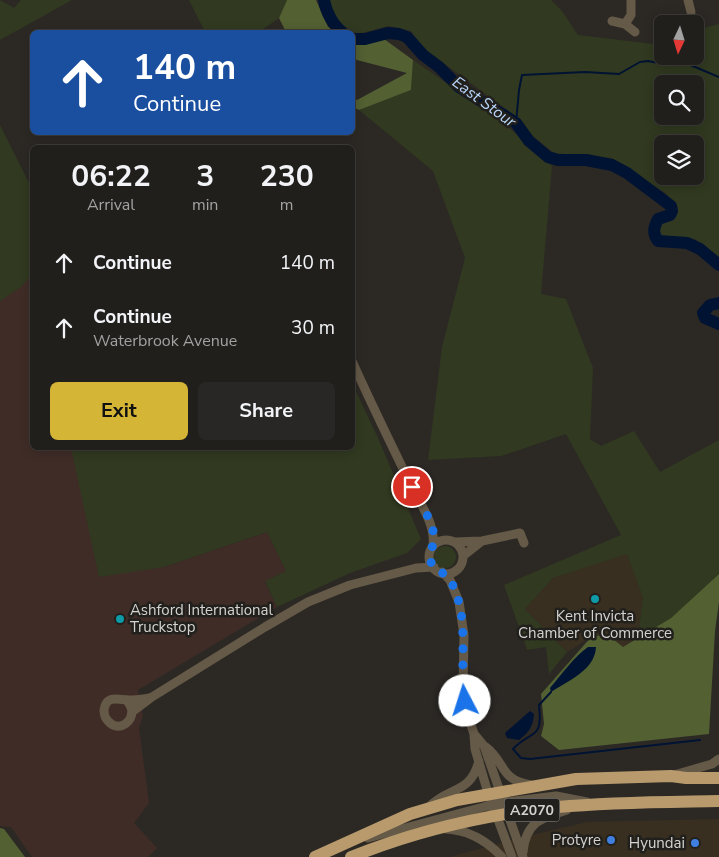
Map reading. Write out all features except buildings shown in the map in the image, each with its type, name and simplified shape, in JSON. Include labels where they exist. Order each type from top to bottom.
[{"type":"highway","name":"A2070","points":[[314,857],[389,823],[427,809],[537,786],[582,779],[671,776],[719,778]]},
{"type":"highway","name":"A2070","points":[[351,857],[401,840],[499,812],[598,805],[718,800]]},
{"type":"street","points":[[625,24],[631,15],[631,0]]},
{"type":"street","points":[[691,1],[691,12]]},
{"type":"street","points":[[612,21],[625,24],[635,32]]},
{"type":"street","points":[[355,367],[428,518],[433,533],[430,561],[450,580],[459,602]]},
{"type":"street","points":[[428,518],[451,541],[461,548],[463,556],[459,568],[459,602],[464,636],[463,689],[467,713],[474,734],[478,761],[498,795],[499,812],[523,856]]},
{"type":"street","points":[[402,571],[421,562],[440,541],[482,541],[520,533],[524,543]]},
{"type":"street","points":[[463,556],[482,541]]},
{"type":"street","points":[[132,712],[152,697],[308,602],[350,585],[402,571],[416,568],[453,572],[459,568]]},
{"type":"street","points":[[126,700],[132,712],[129,721],[121,726],[112,725],[105,718],[104,709],[109,702],[117,698],[126,700],[152,697]]},
{"type":"street","points":[[474,734],[492,752],[504,771],[514,780],[537,786]]},
{"type":"street","points":[[484,746],[498,795],[499,812],[512,857]]},
{"type":"street","points":[[671,776],[712,764],[719,758]]},
{"type":"street","points":[[427,809],[437,799],[462,788],[475,772],[478,761]]},
{"type":"street","points":[[498,795],[556,796],[598,805]]},
{"type":"street","points":[[523,856],[524,842],[528,831],[534,824],[546,817],[584,806]]},
{"type":"street","points":[[354,840],[376,836],[467,811],[499,812]]},
{"type":"street","points":[[440,829],[454,829],[478,837],[489,844],[502,857]]},
{"type":"shaded area","points":[[30,278],[30,450],[74,450],[164,567],[267,532],[286,571],[265,582],[277,607],[138,690],[143,716],[139,728],[149,803],[134,823],[157,848],[148,857],[32,857],[11,827],[0,826],[0,285]]},
{"type":"shaded area","points":[[627,553],[643,598],[638,638],[623,647],[608,635],[592,636],[567,652],[525,609],[553,578]]},
{"type":"shaded area","points":[[719,819],[719,857],[450,857],[587,822]]},
{"type":"green space","points":[[0,0],[14,8],[21,0],[72,0],[0,40]]},
{"type":"green space","points":[[189,0],[287,0],[279,18],[262,30],[204,30]]},
{"type":"green space","points":[[287,0],[316,0],[328,27],[334,30],[285,30],[279,18]]},
{"type":"green space","points":[[328,0],[551,0],[562,11],[578,35],[654,44],[654,65],[704,65],[704,28],[719,24],[719,257],[695,239],[661,238],[658,228],[661,222],[673,220],[677,211],[667,194],[611,158],[554,153],[528,132],[514,115],[423,48],[411,31],[388,26],[358,34],[355,30],[351,30],[340,24]]},
{"type":"green space","points":[[384,39],[413,60],[411,90],[359,110],[355,108],[355,99],[357,100],[407,73],[355,60],[355,43],[358,45]]},
{"type":"green space","points":[[413,60],[499,119],[552,166],[541,294],[566,299],[593,368],[590,439],[601,446],[634,431],[660,472],[719,440],[719,574],[671,618],[638,638],[643,598],[627,554],[553,578],[525,609],[567,652],[549,674],[546,647],[527,650],[504,585],[621,535],[566,434],[501,456],[428,460],[442,347],[465,258],[433,171],[359,110],[411,90]]},
{"type":"green space","points":[[0,125],[30,185],[30,277],[21,287],[0,301]]},
{"type":"green space","points":[[355,389],[421,539],[407,553],[350,573],[277,607],[265,581],[286,571],[267,532],[164,567],[99,577],[71,450],[355,450]]},
{"type":"green space","points":[[445,546],[453,549],[456,557],[453,565],[445,568],[437,565],[434,557],[437,549]]},
{"type":"green space","points":[[719,574],[719,602],[715,631],[709,734],[559,750],[541,736],[544,724],[541,694],[592,636],[608,635],[623,647],[671,618]]},
{"type":"green space","points":[[0,828],[4,829],[25,857],[0,857]]},
{"type":"water","points":[[588,647],[596,647],[591,662],[580,674],[551,692],[550,688]]},
{"type":"water","points":[[530,711],[534,714],[533,722],[528,732],[519,740],[507,738],[505,733]]},
{"type":"waterway","name":"East Stour","points":[[324,0],[330,18],[340,30]]},
{"type":"waterway","name":"East Stour","points":[[355,39],[365,39],[388,33],[407,37],[423,55],[439,67],[459,87],[516,123],[529,141],[548,157],[558,160],[586,160],[612,165],[627,173],[671,206],[672,211],[670,215],[658,219],[655,225],[654,233],[658,241],[687,243],[700,249],[719,265]]},
{"type":"waterway","points":[[516,123],[522,75],[585,72],[619,74],[640,62],[648,61],[668,65],[688,64],[719,77]]},
{"type":"waterway","name":"East Stour","points":[[719,303],[710,305],[703,313],[705,318],[719,324]]},
{"type":"waterway","points":[[551,692],[539,705],[538,729],[513,749],[521,758],[530,759],[700,740]]},
{"type":"place","name":"Kent Invicta Chamber of Commerce","points":[[595,599]]},
{"type":"place","name":"Ashford International Truckstop","points":[[120,619]]},
{"type":"place","name":"Protyre","points":[[611,840]]},
{"type":"place","name":"Hyundai","points":[[695,843]]},
{"type":"route","points":[[412,487],[428,518],[433,533],[434,540],[430,552],[430,561],[434,567],[450,580],[459,602],[464,636],[463,689],[465,701]]}]
